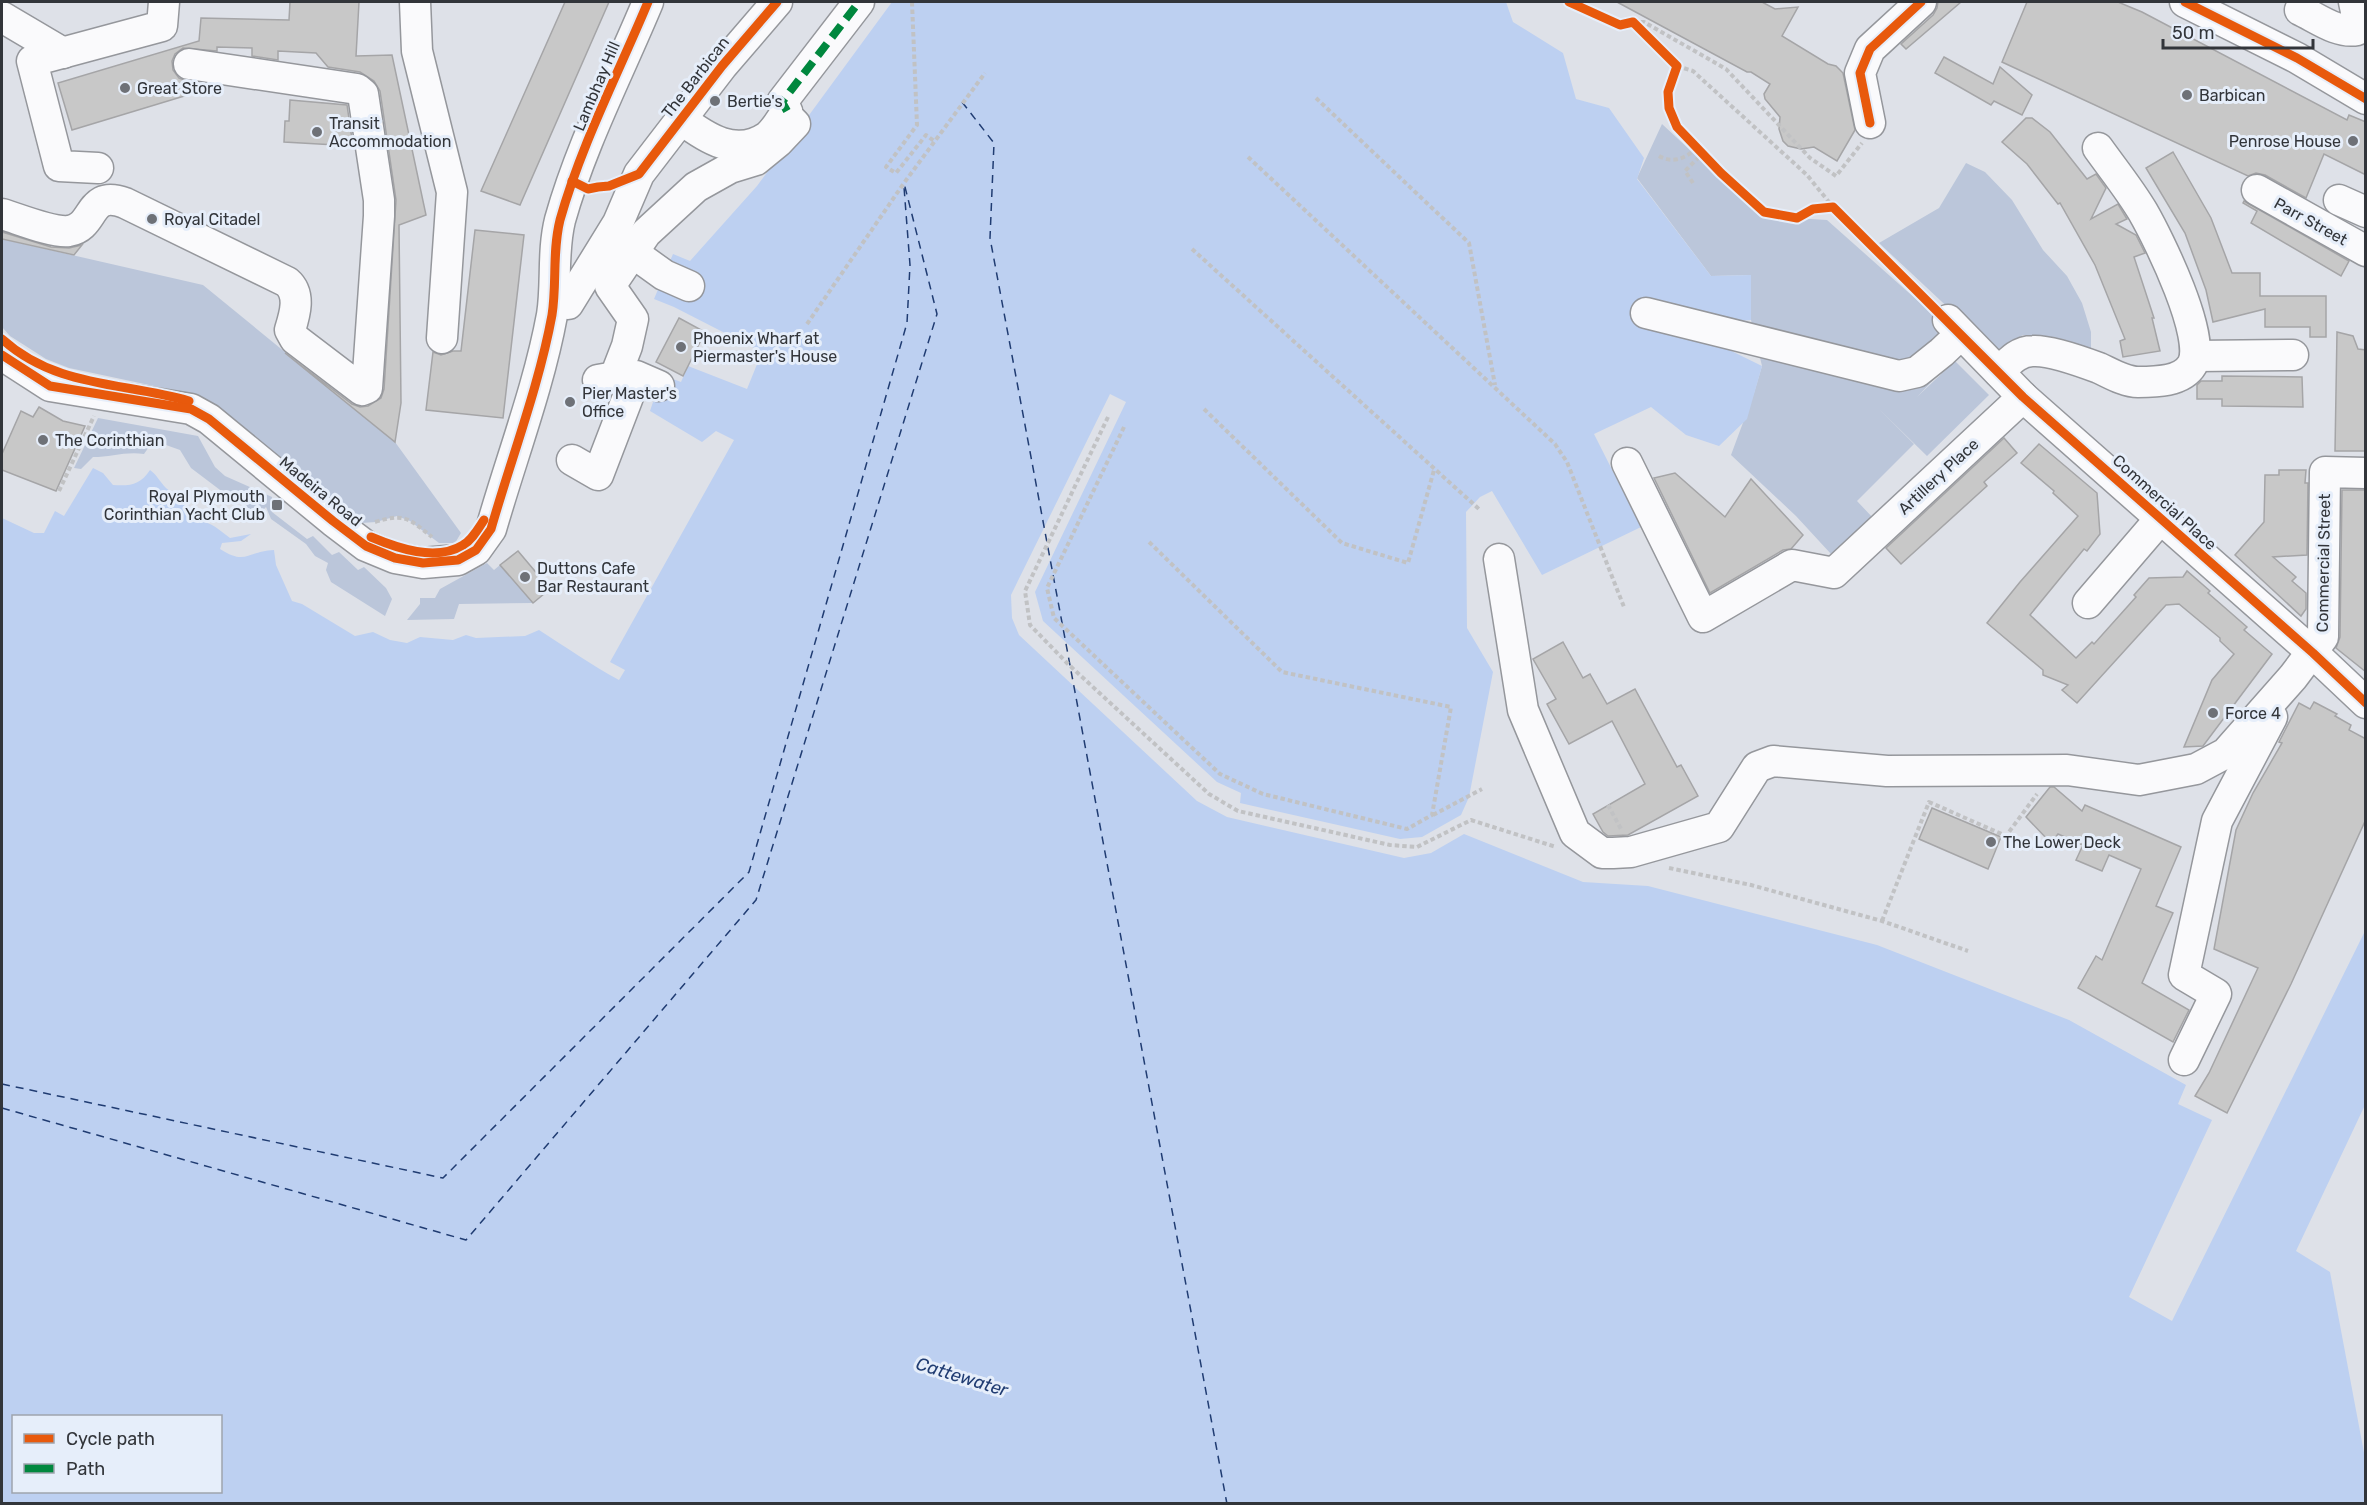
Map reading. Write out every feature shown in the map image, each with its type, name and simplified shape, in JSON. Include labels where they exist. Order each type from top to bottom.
[{"type":"street","points":[[98,168],[59,166],[32,61],[162,26],[164,2]]},
{"type":"street","points":[[415,2],[417,51],[452,192],[442,338]]},
{"type":"street","name":"Lambhay Hill","points":[[572,181],[648,2]]},
{"type":"street","name":"The Barbican","points":[[568,304],[618,224],[639,174],[722,66],[777,2]]},
{"type":"street","points":[[598,380],[615,377],[627,346],[633,319],[610,286],[632,252],[646,233],[696,187],[730,168],[756,160],[795,124],[786,113],[782,102],[859,2]]},
{"type":"street","points":[[1870,123],[1860,73],[1870,49],[1921,2]]},
{"type":"street","points":[[2185,2],[2297,58],[2366,99]]},
{"type":"street","points":[[2295,4],[2341,30],[2349,32],[2357,30],[2359,26],[2354,2]]},
{"type":"street","points":[[2,17],[63,53]]},
{"type":"street","points":[[2,214],[58,230],[70,231],[80,226],[105,199],[125,202],[287,282],[292,286],[296,302],[290,330],[295,339],[362,390],[367,388],[379,200],[363,94],[357,88],[189,64]]},
{"type":"street","points":[[681,119],[717,142],[740,148],[767,137],[786,113]]},
{"type":"street","points":[[1999,372],[2013,358],[2023,352],[2033,351],[2091,365],[2134,382],[2176,378],[2191,368],[2196,356],[2192,330],[2175,276],[2143,212],[2098,148]]},
{"type":"street","name":"Madeira Road","points":[[2,355],[50,386],[191,409],[209,419],[326,516],[366,546],[395,558],[423,563],[458,560],[476,550],[490,529],[539,372],[552,313],[554,254],[559,223],[572,181]]},
{"type":"street","name":"Parr Street","points":[[2256,190],[2366,251]]},
{"type":"street","points":[[632,252],[664,275],[689,286]]},
{"type":"street","name":"Commercial Place","points":[[1646,313],[1899,376],[1917,372],[1942,352],[1955,327],[2023,397],[2313,653],[2366,703]]},
{"type":"street","points":[[2196,356],[2293,355]]},
{"type":"street","points":[[572,460],[598,475],[636,376],[658,386]]},
{"type":"street","name":"Artillery Place","points":[[1627,463],[1703,617],[1792,565],[1834,573],[2023,397]]},
{"type":"street","name":"Commercial Street","points":[[2293,677],[2323,637],[2325,471],[2366,473]]},
{"type":"street","points":[[2088,603],[2161,518]]},
{"type":"street","points":[[1499,558],[1523,710],[1575,832],[1602,853],[1631,852],[1719,827],[1757,767],[1773,761],[1887,771],[2067,770],[2139,780],[2196,769],[2226,753],[2293,677]]},
{"type":"street","points":[[2184,1060],[2216,994],[2184,975],[2217,821],[2293,677]]},
{"type":"path","points":[[912,2],[917,125],[886,167],[896,173],[926,135],[934,141]]},
{"type":"path","points":[[1633,22],[1648,36]]},
{"type":"path","points":[[1620,25],[1644,22],[1726,69],[1810,158],[1836,176],[1860,146],[1870,123]]},
{"type":"path","points":[[1670,58],[1676,70],[1693,71],[1798,167],[1828,207],[1841,215]]},
{"type":"path","points":[[807,324],[934,141],[985,73]]},
{"type":"path","points":[[1316,98],[1469,243],[1495,386]]},
{"type":"path","points":[[1659,156],[1673,160],[1699,151],[1685,171],[1693,183]]},
{"type":"path","points":[[1248,157],[1555,444],[1567,462],[1624,607]]},
{"type":"path","points":[[1192,249],[1480,510]]},
{"type":"path","points":[[59,491],[94,418],[98,395]]},
{"type":"path","points":[[1204,409],[1342,543],[1408,563],[1434,470]]},
{"type":"path","points":[[1108,417],[1025,591],[1030,625],[1068,664],[1209,794],[1238,811],[1390,845],[1418,847],[1471,820],[1558,848]]},
{"type":"path","points":[[1124,428],[1047,588],[1054,618],[1220,774],[1263,794],[1407,829],[1482,789]]},
{"type":"path","points":[[1148,541],[1282,672],[1451,707],[1432,815]]},
{"type":"path","points":[[1882,921],[1929,802],[2007,836],[2038,792]]},
{"type":"path","points":[[1663,867],[1683,869],[1752,885],[1882,921],[1968,951]]},
{"type":"shaded area","points":[[1662,124],[1761,216],[1827,220],[1926,308],[1961,351],[1917,397],[1955,361],[1989,395],[1927,456],[1879,409],[1914,444],[1857,501],[1874,519],[1831,554],[1796,516],[1731,455],[1762,366],[1751,320],[1751,275],[1711,276],[1637,178]]},
{"type":"shaded area","points":[[1966,163],[1985,172],[2012,200],[2043,250],[2067,276],[2082,303],[2091,332],[2091,355],[2023,335],[1998,349],[1964,317],[1956,315],[1879,243],[1939,208]]},
{"type":"shaded area","points":[[2,239],[203,285],[395,442],[461,533],[455,543],[439,543],[410,521],[397,516],[376,522],[361,523],[192,394],[69,368],[46,359],[10,336],[2,327]]},
{"type":"shaded area","points":[[98,418],[198,436],[215,467],[225,476],[272,497],[272,512],[307,539],[313,536],[332,555],[339,552],[358,570],[364,567],[386,588],[392,599],[385,616],[331,582],[326,570],[328,563],[315,556],[306,544],[271,519],[266,507],[260,513],[250,515],[246,504],[240,498],[228,496],[191,468],[180,450],[166,445],[151,444],[144,454],[93,457],[81,469],[74,468]]},
{"type":"shaded area","points":[[487,563],[494,570],[500,565],[533,603],[459,604],[454,619],[407,620],[420,604],[420,598],[435,598],[440,589]]},
{"type":"water","name":"Cattewater","points":[[892,2],[1506,2],[1513,22],[1563,53],[1576,99],[1609,108],[1644,158],[1637,179],[1711,276],[1751,275],[1751,320],[1723,322],[1705,338],[1762,366],[1747,419],[1719,446],[1686,435],[1651,407],[1594,434],[1641,527],[1542,575],[1492,491],[1480,497],[1466,512],[1467,628],[1493,672],[1469,797],[1461,815],[1422,837],[1400,839],[1240,803],[1241,793],[1217,782],[1043,621],[1035,592],[1126,402],[1110,394],[1011,595],[1012,618],[1019,635],[1197,801],[1227,817],[1404,858],[1431,853],[1464,834],[1583,882],[1648,886],[1877,945],[2069,1020],[2186,1085],[2178,1104],[2212,1120],[2129,1297],[2172,1321],[2365,931],[2365,1105],[2296,1251],[2330,1272],[2365,1458],[2365,1503],[2,1503],[2,518],[34,533],[44,533],[55,511],[64,516],[93,468],[103,473],[113,485],[130,485],[139,482],[150,470],[183,502],[193,522],[208,523],[230,538],[251,534],[241,541],[222,543],[220,549],[242,557],[274,550],[276,565],[292,601],[302,604],[355,636],[373,632],[390,640],[407,643],[420,637],[453,640],[466,635],[476,638],[525,636],[539,630],[619,680],[625,670],[610,662],[734,440],[716,431],[702,442],[650,411],[662,375],[681,382],[688,366],[747,389],[762,352],[654,299],[673,254],[690,261],[757,186]]},
{"type":"building","points":[[290,2],[359,2],[356,56],[392,55],[426,215],[399,225],[401,403],[395,442],[285,353],[352,404],[360,407],[368,406],[381,398],[384,389],[396,200],[380,91],[374,81],[360,72],[328,67],[316,53],[278,51],[278,60],[252,56],[252,48],[217,47],[217,51],[183,48],[175,54],[172,61],[173,70],[179,78],[187,81],[191,94],[72,130],[58,83],[199,41],[201,18],[289,20]]},
{"type":"building","points":[[565,2],[609,2],[520,205],[481,191]]},
{"type":"building","points":[[1617,2],[1762,2],[1775,9],[1798,7],[1782,36],[1828,64],[1836,66],[1843,73],[1855,130],[1837,161],[1814,147],[1801,149],[1788,146],[1783,141],[1779,129],[1780,117],[1765,99],[1764,94],[1770,84]]},
{"type":"building","points":[[1938,2],[1961,2],[1906,49],[1901,44],[1933,15]]},
{"type":"building","name":"Barbican","points":[[2027,2],[2118,2],[2142,12],[2347,120],[2349,115],[2366,122],[2366,175],[2324,154],[2306,198],[2265,175],[2256,173],[2248,176],[2002,62]]},
{"type":"building","points":[[1944,57],[1993,84],[2000,67],[2032,95],[2022,115],[1994,101],[1991,105],[1935,73]]},
{"type":"building","name":"Transit Accommodation","points":[[290,100],[347,105],[353,146],[284,142],[285,121],[289,121]]},
{"type":"building","points":[[2026,118],[2032,118],[2050,132],[2087,179],[2096,174],[2106,188],[2091,219],[2118,204],[2127,219],[2116,224],[2136,235],[2145,253],[2134,257],[2154,318],[2152,318],[2160,351],[2123,357],[2120,341],[2125,339],[2095,265],[2060,203],[2058,204],[2027,164],[2002,142]]},
{"type":"building","points":[[2173,152],[2211,218],[2232,273],[2260,273],[2260,296],[2326,296],[2326,337],[2310,337],[2310,327],[2265,327],[2265,309],[2213,322],[2206,290],[2185,233],[2146,168]]},
{"type":"building","points":[[2244,201],[2349,261],[2341,276],[2251,223],[2257,211],[2243,203]]},
{"type":"building","points":[[475,230],[524,235],[503,418],[426,410],[433,352],[441,355],[461,351]]},
{"type":"building","points":[[2,232],[51,247],[69,248],[82,245],[74,255],[2,239]]},
{"type":"building","name":"Phoenix Wharf at Piermaster's House","points":[[679,318],[705,332],[683,376],[656,362]]},
{"type":"building","points":[[2337,332],[2353,336],[2358,349],[2366,350],[2366,451],[2335,451]]},
{"type":"building","points":[[2222,376],[2302,377],[2303,407],[2222,406],[2222,399],[2197,399],[2197,385],[2201,381],[2222,381]]},
{"type":"building","name":"The Corinthian","points":[[39,407],[63,421],[85,426],[56,491],[2,470],[2,454],[21,411],[33,417]]},
{"type":"building","points":[[2004,438],[2017,453],[1984,482],[1987,486],[1901,564],[1886,548]]},
{"type":"building","points":[[2039,444],[2097,493],[2100,534],[2087,551],[2084,549],[2030,615],[2076,658],[2092,642],[2094,644],[2136,597],[2134,595],[2149,578],[2183,577],[2187,571],[2247,627],[2244,630],[2272,654],[2203,746],[2184,747],[2212,680],[2234,654],[2220,641],[2220,638],[2179,604],[2166,605],[2077,703],[2062,690],[2068,685],[2043,675],[2043,670],[1987,623],[2078,516],[2053,493],[2054,491],[2021,463]]},
{"type":"building","points":[[2279,470],[2306,470],[2305,483],[2308,483],[2307,555],[2273,557],[2296,577],[2292,581],[2306,593],[2306,609],[2301,616],[2235,555],[2264,522],[2265,475],[2279,475]]},
{"type":"building","points":[[1675,473],[1725,517],[1751,479],[1803,535],[1791,549],[1783,550],[1710,593],[1654,478]]},
{"type":"building","points":[[2342,490],[2366,490],[2366,672],[2336,648],[2340,637]]},
{"type":"building","name":"Duttons Cafe Bar Restaurant","points":[[518,551],[550,589],[533,603],[500,565]]},
{"type":"building","points":[[1563,642],[1583,678],[1590,674],[1607,704],[1635,689],[1677,767],[1681,765],[1698,796],[1628,835],[1608,836],[1603,832],[1593,814],[1645,784],[1612,721],[1569,744],[1547,704],[1556,699],[1533,659]]},
{"type":"building","points":[[2314,702],[2337,714],[2335,716],[2351,725],[2349,730],[2366,739],[2366,819],[2291,984],[2227,1113],[2195,1096],[2209,1073],[2258,968],[2214,949],[2236,830],[2253,793],[2282,743],[2279,742],[2299,703],[2310,709]]},
{"type":"building","points":[[2050,787],[2054,787],[2082,811],[2085,805],[2181,847],[2156,906],[2173,913],[2142,983],[2189,1010],[2173,1042],[2078,988],[2096,956],[2102,960],[2141,869],[2109,855],[2102,871],[2076,860],[2083,845],[2058,834],[2051,843],[2026,817]]},
{"type":"building","points":[[1932,808],[2001,837],[1988,869],[1919,839]]},
{"type":"ferry route","points":[[962,102],[994,143],[990,238],[1227,1504]]},
{"type":"ferry route","points":[[2,1108],[466,1240],[756,900],[937,314],[904,183]]},
{"type":"ferry route","points":[[2,1084],[443,1178],[749,872],[907,323],[910,265],[904,187]]},
{"type":"marked path","points":[[787,111],[782,102],[859,2]]},
{"type":"cycle path","points":[[2,355],[50,386],[191,409],[209,419],[366,546],[395,558],[423,563],[458,560],[476,550],[491,529],[546,342],[552,315],[556,244],[560,220],[578,164],[648,2]]},
{"type":"cycle path","points":[[572,181],[588,189],[609,186],[639,174],[722,66],[777,2]]},
{"type":"cycle path","points":[[1569,2],[1620,25],[1633,22],[1677,66],[1668,92],[1669,108],[1677,127],[1721,173],[1764,212],[1797,218],[1813,209],[1833,207],[2023,397],[2313,653],[2366,703]]},
{"type":"cycle path","points":[[1870,123],[1860,73],[1870,49],[1921,2]]},
{"type":"cycle path","points":[[2185,2],[2297,58],[2366,99]]},
{"type":"cycle path","points":[[2,339],[23,355],[45,367],[67,375],[189,401]]},
{"type":"cycle path","points":[[371,537],[417,552],[441,552],[452,550],[466,543],[484,520]]},
{"type":"place","name":"Great Store","points":[[125,88]]},
{"type":"place","name":"Barbican","points":[[2187,95]]},
{"type":"place","name":"Bertie's","points":[[715,101]]},
{"type":"place","name":"Transit Accommodation","points":[[317,132]]},
{"type":"place","name":"Penrose House","points":[[2353,141]]},
{"type":"place","name":"Royal Citadel","points":[[152,219]]},
{"type":"place","name":"Phoenix Wharf at Piermaster's House","points":[[681,347]]},
{"type":"place","name":"Pier Master's Office","points":[[570,402]]},
{"type":"place","name":"The Corinthian","points":[[43,440]]},
{"type":"place","name":"Royal Plymouth Corinthian Yacht Club","points":[[277,505]]},
{"type":"place","name":"Duttons Cafe Bar Restaurant","points":[[525,577]]},
{"type":"place","name":"Force 4","points":[[2213,713]]},
{"type":"place","name":"The Lower Deck","points":[[1991,842]]}]
